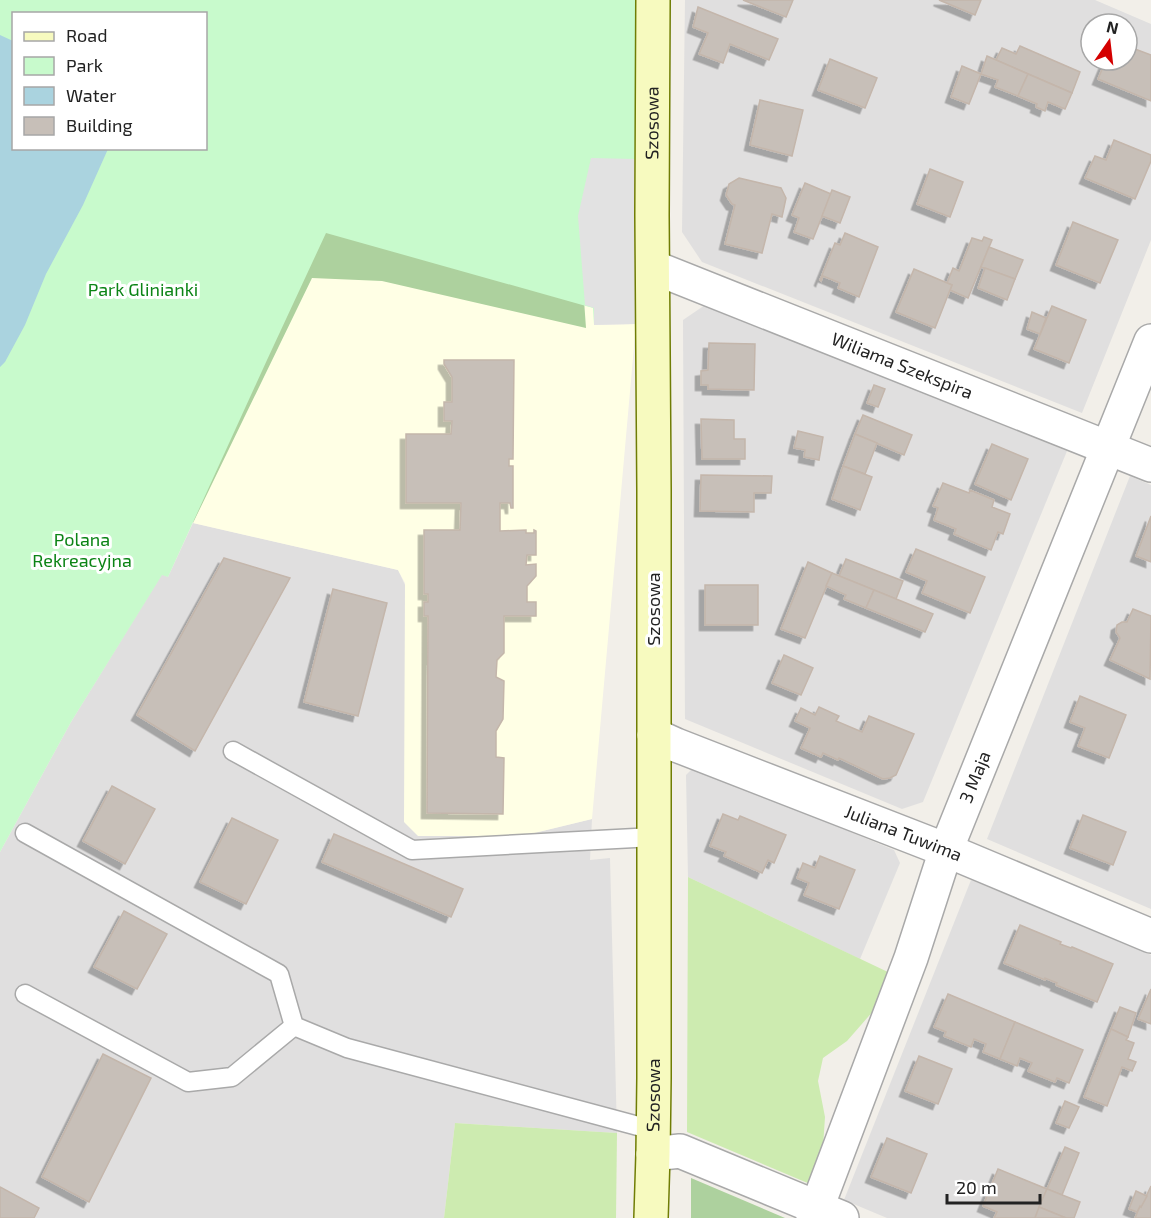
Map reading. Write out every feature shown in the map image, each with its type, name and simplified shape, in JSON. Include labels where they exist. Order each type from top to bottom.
[{"type":"street","name":"Szosowa","points":[[651,1218],[654,837],[653,0]]},
{"type":"street","name":"Wiliama Szekspira","points":[[653,267],[1151,465]]},
{"type":"street","name":"3 Maja","points":[[824,1214],[946,850],[1151,341]]},
{"type":"street","name":"Juliana Tuwima","points":[[654,735],[946,850],[1151,936]]},
{"type":"street","points":[[653,1142],[680,1151],[824,1214]]},
{"type":"lane","points":[[233,751],[412,850],[654,837]]},
{"type":"lane","points":[[25,833],[279,974],[294,1026]]},
{"type":"lane","points":[[25,994],[188,1082],[231,1077],[294,1026]]},
{"type":"lane","points":[[294,1026],[347,1048],[653,1142]]},
{"type":"shaded area","points":[[685,0],[1095,0],[1123,12],[1079,12],[1079,72],[1139,72],[1139,19],[1151,24],[1151,240],[1082,413],[702,262],[682,232]]},
{"type":"shaded area","points":[[591,158],[635,159],[636,324],[594,325],[594,308],[585,305],[578,216]]},
{"type":"shaded area","points":[[326,233],[594,308],[594,325],[636,324],[592,819],[522,836],[418,836],[404,822],[405,583],[398,570],[193,523]]},
{"type":"shaded area","points":[[705,305],[1067,451],[923,802],[902,809],[685,719],[683,320]]},
{"type":"shaded area","points":[[1130,476],[1151,485],[1151,909],[987,839]]},
{"type":"shaded area","points":[[193,523],[398,570],[522,836],[592,819],[590,860],[610,858],[617,1133],[455,1123],[444,1218],[0,1218],[0,852],[71,722],[162,574],[168,577]]},
{"type":"shaded area","points":[[694,767],[894,850],[900,863],[860,959],[688,877],[686,775]]},
{"type":"shaded area","points":[[971,880],[1151,955],[1151,1218],[887,1218],[844,1200]]},
{"type":"green space","name":"Park Glinianki","points":[[0,0],[635,0],[635,219],[594,325],[593,308],[326,233],[168,577],[162,575],[71,722],[0,852]]},
{"type":"green space","points":[[236,186],[578,216],[586,328],[382,281],[312,278],[193,523]]},
{"type":"green space","points":[[688,877],[890,973],[875,1009],[847,1041],[823,1058],[818,1081],[825,1117],[822,1162],[810,1184],[687,1132]]},
{"type":"green space","points":[[455,1123],[617,1133],[616,1218],[444,1218]]},
{"type":"green space","points":[[691,1178],[785,1218],[691,1218]]},
{"type":"water","points":[[0,35],[12,41],[12,150],[108,150],[83,205],[46,274],[25,325],[0,367]]},
{"type":"building","points":[[743,0],[793,0],[786,17]]},
{"type":"building","points":[[939,0],[981,0],[975,15]]},
{"type":"building","points":[[698,7],[778,39],[769,60],[730,44],[723,63],[699,54],[708,33],[693,27]]},
{"type":"building","points":[[1020,46],[1080,72],[1072,93],[996,60],[1002,48],[1016,54]]},
{"type":"building","points":[[1139,50],[1151,55],[1151,101],[1098,79],[1101,72],[1139,72]]},
{"type":"building","points":[[987,56],[1028,74],[1018,96],[995,87],[998,80],[981,74]]},
{"type":"building","points":[[830,59],[877,78],[865,108],[818,90]]},
{"type":"building","points":[[962,66],[981,74],[969,104],[951,97]]},
{"type":"building","points":[[1028,74],[1072,93],[1065,109],[1048,102],[1045,111],[1036,107],[1037,104],[1018,96]]},
{"type":"building","points":[[760,100],[803,110],[792,156],[750,145]]},
{"type":"building","points":[[1114,140],[1151,155],[1151,161],[1135,199],[1085,178],[1095,156],[1106,160]]},
{"type":"building","points":[[930,169],[963,182],[950,217],[917,204]]},
{"type":"building","points":[[739,178],[781,188],[786,198],[782,217],[772,214],[762,253],[725,244],[735,205],[726,195],[729,184]]},
{"type":"building","points":[[805,183],[831,194],[813,239],[794,232],[799,218],[792,215]]},
{"type":"building","points":[[832,190],[850,197],[840,223],[822,216]]},
{"type":"building","points":[[1073,222],[1118,240],[1100,283],[1056,265]]},
{"type":"building","points":[[845,233],[878,247],[859,297],[838,288],[840,283],[823,276],[820,280],[835,243],[840,245]]},
{"type":"building","points":[[984,237],[992,240],[968,298],[950,290],[952,285],[947,283],[953,268],[959,271],[972,238],[982,241]]},
{"type":"building","points":[[989,247],[1023,260],[1015,279],[981,267]]},
{"type":"building","points":[[985,268],[1015,279],[1007,300],[978,288]]},
{"type":"building","points":[[914,269],[952,285],[935,328],[896,312]]},
{"type":"building","points":[[1052,306],[1086,320],[1069,363],[1034,349]]},
{"type":"building","points":[[1032,312],[1046,318],[1040,334],[1027,329]]},
{"type":"building","points":[[709,343],[755,344],[754,390],[708,389],[708,385],[701,385],[701,371],[708,370]]},
{"type":"building","points":[[444,360],[514,360],[513,459],[509,459],[509,466],[513,466],[513,508],[510,503],[500,503],[500,531],[526,530],[526,533],[534,533],[534,530],[536,531],[536,555],[527,555],[526,565],[536,564],[536,576],[527,586],[527,602],[536,602],[536,616],[504,616],[504,653],[497,660],[496,677],[504,681],[503,719],[496,731],[496,757],[504,758],[503,814],[427,813],[428,616],[424,616],[424,602],[428,602],[428,594],[424,594],[424,530],[460,530],[461,503],[406,503],[406,434],[451,434],[452,421],[444,421],[444,402],[452,402],[452,377]]},
{"type":"building","points":[[874,385],[885,389],[878,407],[867,403]]},
{"type":"building","points":[[863,415],[912,435],[904,455],[855,434]]},
{"type":"building","points":[[701,419],[734,420],[734,439],[745,439],[745,459],[702,459]]},
{"type":"building","points":[[798,431],[823,437],[819,460],[804,457],[805,450],[794,448]]},
{"type":"building","points":[[855,434],[877,443],[865,474],[843,466]]},
{"type":"building","points":[[992,444],[1028,459],[1011,500],[975,484]]},
{"type":"building","points":[[843,466],[872,477],[860,510],[832,499]]},
{"type":"building","points":[[701,475],[772,476],[771,493],[754,493],[754,512],[700,511]]},
{"type":"building","points":[[943,483],[969,493],[970,490],[994,500],[992,507],[1010,514],[1003,534],[998,532],[991,550],[954,534],[956,529],[934,520],[938,508],[933,506]]},
{"type":"building","points":[[1151,516],[1151,562],[1136,556]]},
{"type":"building","points":[[916,549],[985,577],[970,613],[922,593],[927,581],[906,572]]},
{"type":"building","points":[[224,558],[290,578],[195,751],[137,715]]},
{"type":"building","points":[[846,559],[903,581],[896,599],[839,576]]},
{"type":"building","points":[[808,562],[832,573],[805,638],[781,629]]},
{"type":"building","points":[[832,573],[874,590],[866,608],[844,599],[846,595],[826,586]]},
{"type":"building","points":[[705,585],[758,585],[758,625],[705,625]]},
{"type":"building","points":[[333,589],[387,603],[358,716],[304,702]]},
{"type":"building","points":[[874,590],[933,614],[925,632],[866,608]]},
{"type":"building","points":[[1133,609],[1151,616],[1150,679],[1110,660],[1120,638],[1116,632],[1117,625],[1127,622]]},
{"type":"building","points":[[784,655],[813,668],[801,695],[772,683]]},
{"type":"building","points":[[1080,696],[1126,715],[1109,758],[1078,746],[1085,728],[1070,722]]},
{"type":"building","points":[[819,707],[839,716],[836,721],[862,732],[869,716],[914,734],[896,775],[883,779],[839,758],[838,760],[823,753],[821,757],[801,748],[810,728],[795,721],[801,708],[815,715]]},
{"type":"building","points":[[112,786],[155,809],[125,864],[83,841]]},
{"type":"building","points":[[723,814],[738,820],[740,816],[786,835],[774,863],[768,860],[762,873],[724,856],[726,852],[710,846]]},
{"type":"building","points":[[1083,815],[1126,832],[1113,865],[1070,848]]},
{"type":"building","points":[[232,818],[278,840],[246,904],[200,882]]},
{"type":"building","points":[[334,834],[463,889],[451,917],[322,862]]},
{"type":"building","points":[[820,856],[855,870],[839,909],[804,895],[809,883],[797,878],[803,863],[815,868]]},
{"type":"building","points":[[124,911],[167,934],[137,989],[94,967]]},
{"type":"building","points":[[1020,925],[1061,942],[1060,944],[1113,964],[1097,1002],[1056,985],[1057,983],[1004,963]]},
{"type":"building","points":[[1151,989],[1151,1024],[1138,1019]]},
{"type":"building","points":[[948,994],[1015,1022],[1000,1059],[983,1052],[986,1044],[974,1039],[971,1047],[944,1036],[946,1032],[934,1027]]},
{"type":"building","points":[[1120,1007],[1136,1013],[1128,1037],[1111,1029]]},
{"type":"building","points":[[1015,1022],[1083,1050],[1069,1083],[1057,1078],[1055,1082],[1028,1071],[1032,1063],[1020,1058],[1017,1066],[1000,1059]]},
{"type":"building","points":[[1111,1029],[1128,1037],[1126,1040],[1134,1043],[1128,1059],[1136,1062],[1132,1071],[1122,1067],[1107,1106],[1084,1097]]},
{"type":"building","points":[[103,1054],[151,1078],[89,1202],[42,1177]]},
{"type":"building","points":[[919,1056],[952,1069],[938,1104],[905,1091]]},
{"type":"building","points":[[1065,1101],[1079,1107],[1069,1128],[1056,1123]]},
{"type":"building","points":[[887,1138],[927,1154],[911,1193],[871,1177]]},
{"type":"building","points":[[1065,1147],[1079,1153],[1062,1195],[1047,1189]]},
{"type":"building","points":[[998,1169],[1047,1189],[1035,1218],[994,1218],[997,1212],[983,1206]]},
{"type":"building","points":[[1151,1186],[1151,1218],[1135,1218],[1140,1206]]},
{"type":"building","points":[[0,1187],[39,1208],[34,1218],[0,1218]]},
{"type":"building","points":[[1047,1189],[1080,1202],[1074,1218],[1066,1218],[1039,1207]]},
{"type":"building","points":[[1136,1191],[1147,1196],[1137,1212],[1129,1209]]},
{"type":"building","points":[[1039,1207],[1066,1218],[1035,1218]]},
{"type":"park label","name":"Polana Rekreacyjna","points":[[82,550]]}]
